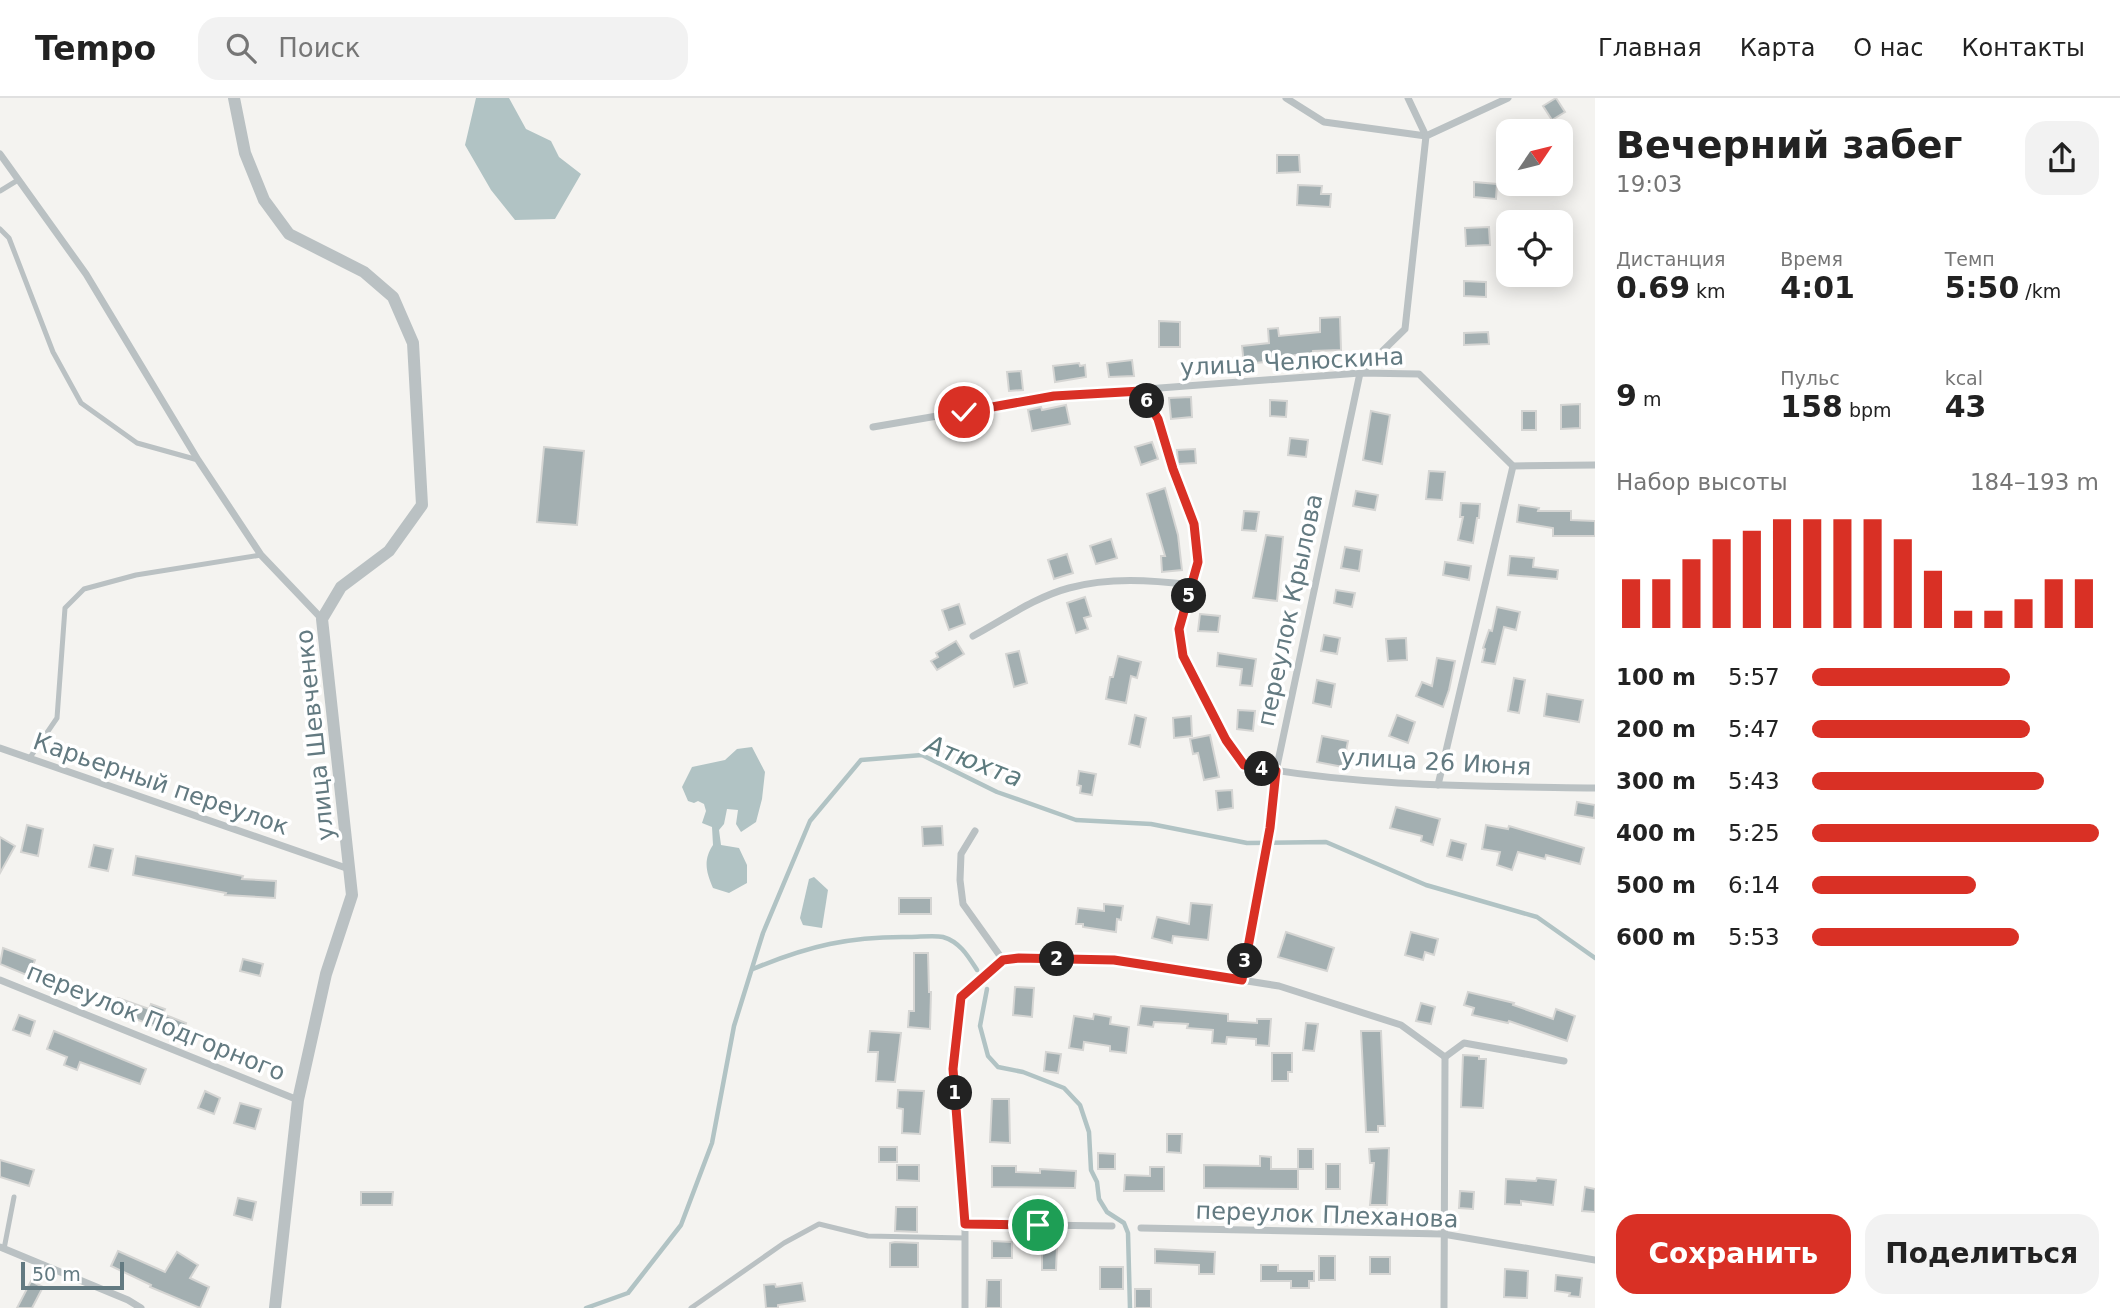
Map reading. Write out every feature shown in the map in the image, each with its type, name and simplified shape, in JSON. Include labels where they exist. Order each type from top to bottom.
[{"type":"street","name":"улица Шевченко","points":[[234,98],[245,153],[264,200],[289,234],[364,272],[393,297],[413,343],[422,505],[389,551],[341,587],[321,619],[352,895],[326,974],[299,1100],[275,1308]]},
{"type":"street","points":[[1286,98],[1324,122],[1426,136],[1508,98]]},
{"type":"street","points":[[1360,373],[1405,329],[1426,136],[1408,98]]},
{"type":"street","points":[[0,154],[86,274],[198,460],[261,555],[321,619]]},
{"type":"street","name":"улица Челюскина","points":[[873,427],[1054,396],[1360,373],[1419,373],[1513,466]]},
{"type":"street","name":"переулок Крылова","points":[[1242,980],[1266,856],[1276,771],[1360,373]]},
{"type":"street","points":[[972,636],[1067,588],[1147,579],[1192,585],[1198,562],[1194,524],[1158,419],[1141,391]]},
{"type":"street","points":[[1438,786],[1513,466],[1595,465]]},
{"type":"street","name":"улица 26 Июня","points":[[1192,585],[1179,629],[1183,656],[1226,740],[1244,765],[1276,771],[1438,786],[1595,788]]},
{"type":"street","name":"Карьерный переулок","points":[[0,748],[350,869]]},
{"type":"street","points":[[975,831],[961,854],[963,904],[1003,960]]},
{"type":"street","points":[[965,1308],[965,1224],[953,1069],[961,997],[1003,960],[1114,960],[1279,986],[1401,1025],[1445,1057]]},
{"type":"street","name":"переулок Подгорного","points":[[0,980],[299,1100]]},
{"type":"street","points":[[1445,1057],[1464,1043],[1564,1060]]},
{"type":"street","points":[[1444,1308],[1445,1057]]},
{"type":"street","points":[[965,1224],[1112,1226]]},
{"type":"street","name":"переулок Плеханова","points":[[1141,1228],[1443,1234],[1595,1259]]},
{"type":"street","points":[[2,1248],[128,1300],[141,1308]]},
{"type":"lane","points":[[0,191],[18,180]]},
{"type":"lane","points":[[0,229],[9,238],[53,352],[80,403],[137,443],[198,460]]},
{"type":"lane","points":[[29,759],[57,718],[65,608],[84,589],[136,575],[261,555]]},
{"type":"lane","points":[[2,1248],[15,1197]]},
{"type":"lane","points":[[691,1308],[784,1243],[819,1224],[868,1236],[965,1238]]},
{"type":"shaded area","points":[[476,98],[509,98],[526,129],[551,141],[559,157],[581,174],[555,219],[515,220],[491,190],[465,145]]},
{"type":"shaded area","points":[[752,747],[765,772],[756,822],[741,832],[736,824],[738,810],[727,809],[724,824],[719,830],[721,845],[739,848],[747,865],[747,883],[729,893],[713,888],[709,877],[707,861],[713,845],[712,827],[702,823],[706,811],[704,804],[688,801],[682,787],[692,767],[725,760],[737,749]]},
{"type":"shaded area","points":[[814,877],[828,890],[822,928],[803,925],[800,918],[809,879]]},
{"type":"building","points":[[1556,98],[1565,112],[1551,119],[1543,106]]},
{"type":"building","points":[[1277,155],[1299,155],[1300,172],[1277,173]]},
{"type":"building","points":[[1474,182],[1496,184],[1496,199],[1474,197]]},
{"type":"building","points":[[1298,185],[1322,186],[1321,194],[1331,194],[1330,207],[1297,205]]},
{"type":"building","points":[[1489,227],[1490,245],[1466,246],[1465,228]]},
{"type":"building","points":[[1464,281],[1486,282],[1486,297],[1464,296]]},
{"type":"building","points":[[1340,317],[1341,350],[1313,351],[1244,364],[1242,346],[1269,343],[1268,329],[1278,328],[1279,336],[1320,332],[1320,318]]},
{"type":"building","points":[[1159,321],[1180,322],[1180,347],[1159,347]]},
{"type":"building","points":[[1488,332],[1489,344],[1464,345],[1464,333]]},
{"type":"building","points":[[1132,360],[1134,376],[1109,377],[1107,363]]},
{"type":"building","points":[[1079,363],[1080,366],[1085,365],[1086,377],[1055,382],[1053,366]]},
{"type":"building","points":[[1021,371],[1023,390],[1009,391],[1007,372]]},
{"type":"building","points":[[1191,397],[1192,417],[1171,419],[1169,398]]},
{"type":"building","points":[[1270,400],[1287,401],[1286,417],[1270,416]]},
{"type":"building","points":[[1580,404],[1580,428],[1561,429],[1561,405]]},
{"type":"building","points":[[1066,405],[1070,424],[1032,431],[1028,410]]},
{"type":"building","points":[[1371,411],[1390,415],[1382,464],[1363,460]]},
{"type":"building","points":[[1522,411],[1536,411],[1536,430],[1522,430]]},
{"type":"building","points":[[1290,438],[1308,440],[1306,457],[1288,455]]},
{"type":"building","points":[[1152,442],[1158,459],[1141,465],[1135,447]]},
{"type":"building","points":[[544,447],[584,451],[577,525],[537,522]]},
{"type":"building","points":[[1195,449],[1196,463],[1178,464],[1177,450]]},
{"type":"building","points":[[1429,471],[1445,472],[1442,500],[1426,499]]},
{"type":"building","points":[[1165,488],[1178,535],[1182,570],[1162,572],[1161,556],[1165,556],[1147,494]]},
{"type":"building","points":[[1356,491],[1378,495],[1375,510],[1353,506]]},
{"type":"building","points":[[1461,503],[1480,504],[1473,543],[1458,540],[1463,517],[1460,517]]},
{"type":"building","points":[[1519,505],[1539,508],[1538,511],[1571,511],[1571,520],[1595,521],[1595,536],[1553,536],[1553,528],[1517,522]]},
{"type":"building","points":[[1244,511],[1259,512],[1256,531],[1242,530]]},
{"type":"building","points":[[1266,535],[1283,537],[1277,601],[1253,598]]},
{"type":"building","points":[[1111,539],[1117,558],[1096,564],[1090,546]]},
{"type":"building","points":[[1345,547],[1362,550],[1359,571],[1341,568]]},
{"type":"building","points":[[1067,554],[1073,573],[1054,579],[1048,560]]},
{"type":"building","points":[[1510,556],[1534,558],[1533,567],[1558,570],[1557,579],[1508,575]]},
{"type":"building","points":[[1445,562],[1471,566],[1469,580],[1443,575]]},
{"type":"building","points":[[1336,590],[1355,593],[1352,607],[1334,603]]},
{"type":"building","points":[[1085,597],[1091,616],[1084,618],[1088,629],[1076,633],[1067,603]]},
{"type":"building","points":[[959,604],[965,624],[949,630],[942,610]]},
{"type":"building","points":[[1497,607],[1520,612],[1516,630],[1504,627],[1495,664],[1482,662],[1483,648],[1489,630],[1492,631]]},
{"type":"building","points":[[1200,614],[1220,616],[1218,632],[1198,631]]},
{"type":"building","points":[[1324,635],[1340,638],[1337,654],[1321,651]]},
{"type":"building","points":[[1406,638],[1407,660],[1388,661],[1386,639]]},
{"type":"building","points":[[956,641],[964,654],[937,670],[931,661],[938,657],[936,653]]},
{"type":"building","points":[[1019,651],[1027,683],[1014,687],[1006,654]]},
{"type":"building","points":[[1218,653],[1256,659],[1252,686],[1240,685],[1242,669],[1217,666]]},
{"type":"building","points":[[1118,656],[1141,662],[1137,678],[1131,676],[1126,703],[1106,699]]},
{"type":"building","points":[[1437,658],[1455,661],[1443,707],[1416,696],[1422,682],[1432,686]]},
{"type":"building","points":[[1514,678],[1525,680],[1519,713],[1508,711]]},
{"type":"building","points":[[1317,680],[1335,684],[1331,707],[1313,703]]},
{"type":"building","points":[[1547,694],[1583,700],[1579,722],[1544,716]]},
{"type":"building","points":[[1238,710],[1255,711],[1253,731],[1237,729]]},
{"type":"building","points":[[1135,715],[1146,718],[1140,747],[1129,744]]},
{"type":"building","points":[[1397,715],[1415,722],[1408,743],[1389,736]]},
{"type":"building","points":[[1191,716],[1192,736],[1174,738],[1173,718]]},
{"type":"building","points":[[1210,735],[1219,777],[1204,780],[1198,753],[1193,754],[1190,739]]},
{"type":"building","points":[[1322,736],[1348,741],[1343,767],[1317,762]]},
{"type":"building","points":[[1079,771],[1096,774],[1092,795],[1080,793],[1081,786],[1077,785]]},
{"type":"building","points":[[1232,790],[1233,808],[1218,810],[1216,791]]},
{"type":"building","points":[[1577,802],[1595,805],[1594,818],[1575,815]]},
{"type":"building","points":[[1396,807],[1440,819],[1433,845],[1421,841],[1422,836],[1390,828]]},
{"type":"building","points":[[27,825],[43,829],[38,856],[21,852]]},
{"type":"building","points":[[1486,825],[1508,829],[1509,826],[1584,848],[1580,864],[1546,855],[1545,859],[1518,852],[1512,870],[1497,865],[1500,852],[1482,849]]},
{"type":"building","points":[[942,826],[943,845],[923,846],[922,827]]},
{"type":"building","points":[[0,837],[15,846],[0,873]]},
{"type":"building","points":[[1451,840],[1466,844],[1462,860],[1447,856]]},
{"type":"building","points":[[94,845],[113,849],[108,871],[89,867]]},
{"type":"building","points":[[136,856],[243,876],[242,879],[276,881],[275,898],[225,895],[226,893],[133,875]]},
{"type":"building","points":[[899,898],[931,898],[931,914],[899,914]]},
{"type":"building","points":[[1191,903],[1212,905],[1208,940],[1173,936],[1172,943],[1152,938],[1157,917],[1189,924]]},
{"type":"building","points":[[1104,904],[1123,906],[1121,920],[1117,919],[1116,932],[1076,924],[1078,908],[1104,911]]},
{"type":"building","points":[[1286,932],[1334,948],[1327,971],[1278,957]]},
{"type":"building","points":[[1411,932],[1438,939],[1434,955],[1425,952],[1423,960],[1405,955]]},
{"type":"building","points":[[3,948],[35,960],[29,976],[0,964]]},
{"type":"building","points":[[914,953],[928,953],[930,1029],[908,1027],[909,1011],[914,1011]]},
{"type":"building","points":[[243,959],[263,964],[260,976],[240,971]]},
{"type":"building","points":[[1015,987],[1034,988],[1032,1017],[1013,1015]]},
{"type":"building","points":[[1468,992],[1514,1003],[1513,1005],[1553,1019],[1556,1009],[1575,1016],[1567,1041],[1509,1021],[1508,1023],[1472,1015],[1474,1008],[1464,1005]]},
{"type":"building","points":[[118,998],[149,1009],[151,1004],[165,1009],[163,1014],[186,1023],[180,1039],[167,1034],[168,1031],[114,1011]]},
{"type":"building","points":[[1421,1003],[1435,1007],[1431,1024],[1416,1021]]},
{"type":"building","points":[[1141,1006],[1228,1014],[1228,1021],[1257,1023],[1257,1019],[1271,1019],[1269,1046],[1256,1045],[1256,1039],[1227,1037],[1226,1044],[1212,1043],[1213,1030],[1187,1028],[1188,1024],[1154,1022],[1153,1027],[1138,1025]]},
{"type":"building","points":[[1094,1014],[1111,1017],[1110,1024],[1129,1027],[1126,1053],[1110,1051],[1110,1046],[1084,1042],[1083,1050],[1069,1048],[1074,1016],[1093,1019]]},
{"type":"building","points":[[19,1015],[35,1021],[30,1036],[13,1030]]},
{"type":"building","points":[[1306,1023],[1318,1024],[1314,1051],[1303,1050]]},
{"type":"building","points":[[54,1031],[146,1069],[140,1084],[80,1062],[77,1070],[64,1065],[67,1057],[47,1049]]},
{"type":"building","points":[[870,1031],[901,1033],[895,1082],[876,1081],[878,1052],[868,1052]]},
{"type":"building","points":[[1361,1031],[1381,1031],[1385,1126],[1378,1126],[1378,1132],[1366,1132]]},
{"type":"building","points":[[1046,1052],[1061,1054],[1058,1073],[1044,1071]]},
{"type":"building","points":[[1272,1053],[1292,1053],[1292,1072],[1288,1072],[1288,1081],[1272,1081]]},
{"type":"building","points":[[1463,1055],[1486,1059],[1483,1108],[1461,1107]]},
{"type":"building","points":[[898,1090],[924,1091],[920,1134],[902,1133],[903,1109],[897,1108]]},
{"type":"building","points":[[205,1091],[220,1098],[214,1114],[198,1108]]},
{"type":"building","points":[[992,1099],[1009,1099],[1010,1143],[990,1142]]},
{"type":"building","points":[[240,1103],[261,1109],[255,1129],[234,1123]]},
{"type":"building","points":[[1167,1134],[1182,1134],[1181,1153],[1167,1152]]},
{"type":"building","points":[[879,1147],[897,1147],[897,1162],[879,1162]]},
{"type":"building","points":[[1389,1148],[1387,1205],[1370,1205],[1374,1163],[1370,1163],[1369,1149]]},
{"type":"building","points":[[1298,1149],[1313,1149],[1313,1169],[1298,1169]]},
{"type":"building","points":[[1098,1153],[1115,1154],[1115,1169],[1098,1169]]},
{"type":"building","points":[[1260,1156],[1271,1157],[1271,1169],[1298,1169],[1298,1189],[1204,1188],[1204,1165],[1260,1166]]},
{"type":"building","points":[[0,1160],[34,1170],[29,1186],[0,1177]]},
{"type":"building","points":[[1326,1164],[1340,1164],[1340,1189],[1326,1189]]},
{"type":"building","points":[[897,1165],[919,1165],[919,1181],[897,1180]]},
{"type":"building","points":[[992,1166],[1016,1166],[1016,1172],[1040,1173],[1040,1169],[1076,1171],[1075,1188],[992,1187]]},
{"type":"building","points":[[1150,1167],[1164,1167],[1164,1191],[1124,1191],[1125,1175],[1150,1176]]},
{"type":"building","points":[[1537,1178],[1556,1180],[1553,1205],[1521,1201],[1521,1205],[1505,1204],[1506,1179],[1536,1181]]},
{"type":"building","points":[[1585,1187],[1595,1189],[1595,1212],[1582,1211]]},
{"type":"building","points":[[1460,1191],[1474,1192],[1473,1209],[1459,1208]]},
{"type":"building","points":[[361,1192],[393,1192],[392,1205],[361,1205]]},
{"type":"building","points":[[238,1198],[256,1202],[252,1220],[234,1215]]},
{"type":"building","points":[[896,1207],[917,1207],[917,1232],[895,1231]]},
{"type":"building","points":[[992,1241],[1012,1242],[1012,1258],[992,1258]]},
{"type":"building","points":[[890,1243],[918,1243],[918,1267],[890,1267]]},
{"type":"building","points":[[1042,1247],[1057,1247],[1056,1270],[1042,1270]]},
{"type":"building","points":[[1155,1249],[1215,1252],[1214,1274],[1199,1274],[1199,1265],[1155,1263]]},
{"type":"building","points":[[118,1251],[165,1272],[177,1252],[198,1265],[190,1278],[209,1287],[200,1308],[150,1287],[151,1285],[111,1266]]},
{"type":"building","points":[[1319,1256],[1335,1256],[1335,1280],[1319,1280]]},
{"type":"building","points":[[1370,1257],[1390,1257],[1390,1274],[1370,1274]]},
{"type":"building","points":[[1261,1265],[1278,1265],[1278,1271],[1314,1271],[1314,1281],[1309,1281],[1309,1288],[1291,1288],[1291,1281],[1261,1281]]},
{"type":"building","points":[[1100,1267],[1123,1267],[1123,1289],[1100,1289]]},
{"type":"building","points":[[1505,1269],[1528,1271],[1527,1298],[1504,1297]]},
{"type":"building","points":[[1556,1275],[1582,1278],[1580,1297],[1555,1291]]},
{"type":"building","points":[[987,1280],[1001,1280],[1001,1308],[986,1308]]},
{"type":"building","points":[[31,1281],[43,1287],[32,1308],[17,1308]]},
{"type":"building","points":[[802,1283],[805,1301],[778,1305],[778,1308],[766,1308],[764,1285],[775,1284],[776,1287]]},
{"type":"building","points":[[1135,1289],[1151,1289],[1151,1308],[1135,1308]]},
{"type":"waterway","name":"Атюхта","points":[[586,1308],[628,1293],[681,1225],[712,1143],[734,1026],[763,933],[810,821],[861,760],[922,755],[997,792],[1076,820],[1151,824],[1247,843],[1326,842],[1426,885],[1537,917],[1595,958]]},
{"type":"waterway","points":[[753,969],[792,954],[830,944],[868,938],[931,936],[954,942],[977,970]]},
{"type":"waterway","points":[[987,989],[980,1026],[988,1056],[998,1067],[1023,1072],[1064,1088],[1080,1105],[1089,1132],[1091,1170],[1097,1182],[1099,1199],[1107,1212],[1124,1223],[1128,1233],[1130,1308]]},
{"type":"route","points":[[964,412],[1054,396],[1141,391],[1158,419],[1194,524],[1198,562],[1179,629],[1183,656],[1226,740],[1244,765],[1276,771],[1270,828],[1242,980],[1114,960],[1019,958],[1003,960],[961,997],[953,1069],[965,1224],[1038,1225]]}]
